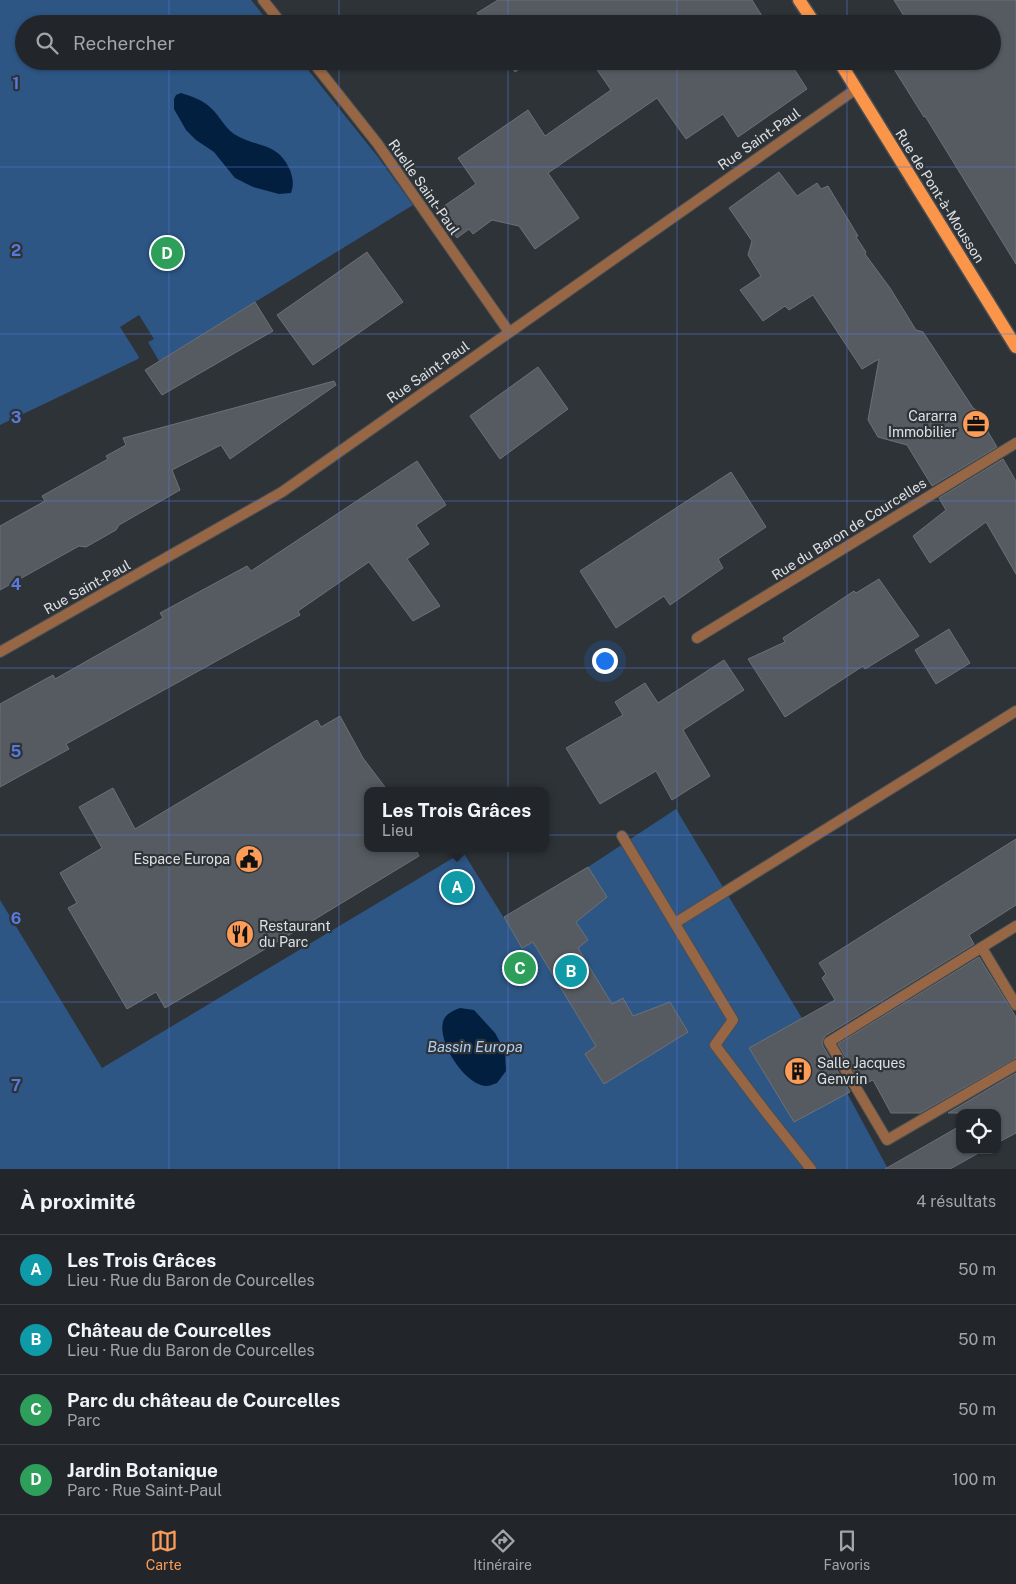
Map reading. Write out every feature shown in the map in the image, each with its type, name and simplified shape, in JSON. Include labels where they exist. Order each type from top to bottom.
[{"type":"main road","points":[[799,0],[809,15]]},
{"type":"main road","name":"Rue de Pont-à-Mousson","points":[[844,70],[1016,347]]},
{"type":"street","points":[[263,0],[275,15]]},
{"type":"street","name":"Ruelle Saint-Paul","points":[[319,70],[377,143],[509,332]]},
{"type":"street","name":"Rue Saint-Paul","points":[[0,652],[282,492],[856,89]]},
{"type":"street","name":"Rue du Baron de Courcelles","points":[[697,638],[1016,443]]},
{"type":"street","points":[[674,923],[1016,711]]},
{"type":"street","points":[[622,836],[733,1020],[715,1045],[764,1112],[811,1169]]},
{"type":"street","points":[[1016,926],[830,1042],[887,1140],[1016,1065]]},
{"type":"street","points":[[982,948],[1016,1006]]},
{"type":"shaded area","points":[[0,0],[251,0],[263,15],[15,15],[15,70],[308,70],[378,157],[413,205],[159,361],[148,342],[154,339],[139,315],[120,327],[139,357],[138,359],[0,425]]},
{"type":"shaded area","points":[[676,809],[847,1093],[888,1169],[0,1169],[0,900],[102,1068],[463,852],[504,918],[588,867]]},
{"type":"water","points":[[181,93],[208,105],[234,134],[279,154],[291,173],[293,184],[291,193],[279,194],[253,187],[235,178],[214,152],[196,140],[186,130],[174,109],[174,99],[176,95]]},
{"type":"water","name":"Bassin Europa","points":[[460,1008],[474,1010],[495,1033],[505,1051],[506,1071],[497,1083],[486,1086],[478,1084],[469,1078],[453,1060],[442,1028],[445,1017]]},
{"type":"building","points":[[498,0],[752,0],[761,15],[478,15],[477,13]]},
{"type":"building","points":[[894,0],[1016,0],[1016,264],[895,70],[1001,70],[1001,15],[903,15]]},
{"type":"building","points":[[597,70],[795,70],[807,89],[738,137],[723,114],[686,139],[657,98],[548,173],[579,218],[535,249],[519,226],[492,220],[473,234],[469,229],[457,238],[437,211],[476,184],[458,158],[528,110],[545,136],[611,90]]},
{"type":"building","points":[[779,172],[797,196],[817,183],[821,189],[828,186],[858,236],[856,237],[866,252],[865,254],[890,288],[916,330],[923,332],[973,408],[983,414],[988,421],[988,432],[997,447],[932,486],[907,445],[878,437],[868,420],[879,359],[862,369],[813,295],[789,310],[785,306],[763,321],[740,290],[761,276],[748,255],[752,241],[729,208]]},
{"type":"building","points":[[367,252],[403,302],[313,365],[277,315]]},
{"type":"building","points":[[255,302],[273,331],[162,395],[145,370]]},
{"type":"building","points":[[538,367],[568,409],[500,459],[470,416]]},
{"type":"building","points":[[334,381],[336,385],[230,459],[221,445],[172,470],[180,490],[119,525],[116,530],[86,547],[79,546],[0,590],[0,526],[45,501],[42,496],[108,459],[106,456],[126,445],[123,438]]},
{"type":"building","points":[[1003,459],[1016,481],[1016,574],[986,522],[930,563],[913,536],[946,510],[939,498]]},
{"type":"building","points":[[417,461],[446,505],[416,525],[429,544],[407,559],[440,606],[413,621],[369,562],[298,611],[300,615],[66,744],[69,749],[0,787],[0,704],[53,675],[55,679],[163,618],[160,613],[247,566],[251,571]]},
{"type":"building","points":[[731,472],[766,527],[718,559],[723,568],[670,605],[664,596],[616,628],[580,571]]},
{"type":"building","points":[[879,579],[919,636],[865,669],[863,666],[785,717],[748,659],[785,642],[783,638],[854,591],[856,593]]},
{"type":"building","points":[[949,629],[970,663],[936,684],[915,650]]},
{"type":"building","points":[[724,660],[744,690],[683,730],[710,776],[672,800],[656,771],[600,804],[566,748],[623,715],[615,702],[645,683],[658,703]]},
{"type":"building","name":"Espace Europa","points":[[340,716],[363,758],[385,787],[364,787],[364,852],[417,852],[419,856],[165,1008],[156,992],[127,1009],[68,908],[77,903],[60,873],[102,848],[79,807],[113,788],[135,829],[317,720],[321,727]]},
{"type":"building","points":[[1016,839],[1016,905],[969,935],[974,944],[825,1036],[822,1042],[823,1046],[850,1092],[794,1122],[749,1048],[835,1000],[822,978],[826,974],[819,963]]},
{"type":"building","points":[[588,867],[607,897],[576,922],[588,940],[578,948],[612,1004],[623,998],[633,1016],[670,1002],[688,1032],[604,1084],[585,1054],[596,1046],[533,942],[522,948],[504,917]]},
{"type":"building","points":[[979,957],[1016,1017],[1016,1058],[920,1113],[891,1113],[873,1080],[862,1085],[838,1044]]},
{"type":"building","points":[[1016,1073],[1016,1133],[1001,1141],[1001,1109],[956,1109],[956,1113],[948,1113]]},
{"type":"building","points":[[956,1128],[956,1154],[977,1154],[950,1169],[885,1169]]},
{"type":"place","name":"Jardin Botanique","points":[[167,253]]},
{"type":"place","name":"Cararra Immobilier","points":[[976,424]]},
{"type":"place","name":"Espace Europa","points":[[249,859]]},
{"type":"place","name":"Les Trois Grâces","points":[[457,887]]},
{"type":"place","name":"Restaurant du Parc","points":[[240,934]]},
{"type":"place","name":"Parc du château de Courcelles","points":[[520,968]]},
{"type":"place","name":"Château de Courcelles","points":[[571,971]]},
{"type":"place","name":"Salle Jacques Genvrin","points":[[798,1071]]}]
